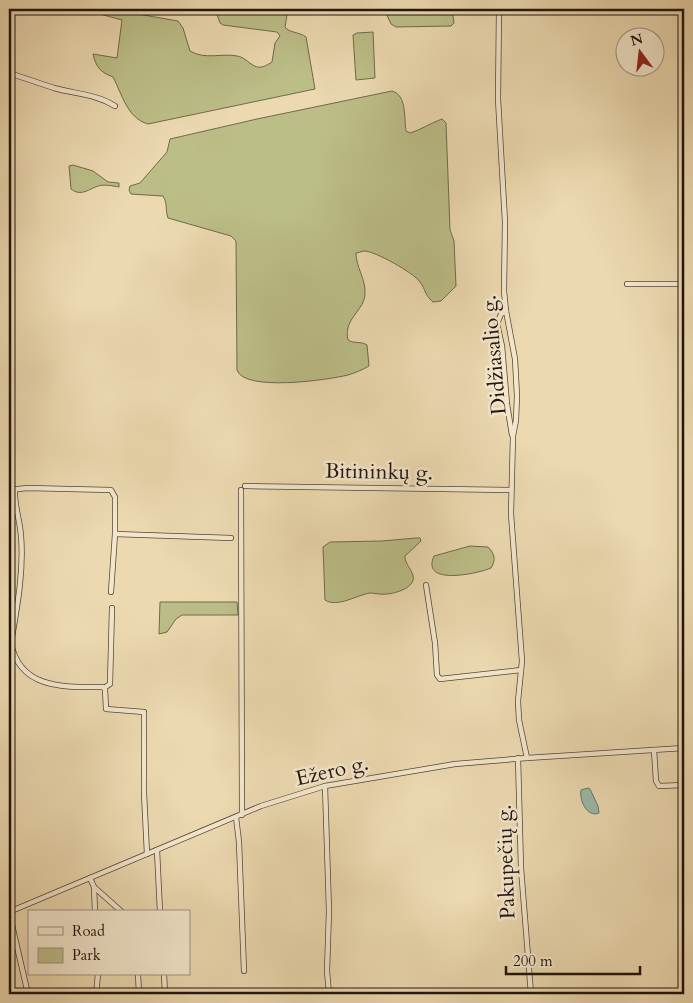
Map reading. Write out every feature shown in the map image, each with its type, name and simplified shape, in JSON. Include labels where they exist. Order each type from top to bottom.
[{"type":"street","name":"Didžiasalio g.","points":[[499,9],[498,99],[506,222],[504,291],[513,347],[517,396],[516,420],[512,436],[511,514],[522,661],[518,702],[519,720],[527,758]]},
{"type":"street","points":[[9,73],[56,88],[106,100],[115,106]]},
{"type":"street","points":[[626,284],[684,284]]},
{"type":"street","points":[[506,311],[501,314],[497,324],[502,346],[506,397],[512,436]]},
{"type":"street","points":[[9,490],[22,488],[111,490],[115,497],[112,592]]},
{"type":"street","name":"Bitininkų g.","points":[[242,815],[243,488],[511,490]]},
{"type":"street","points":[[15,490],[21,535],[22,563],[10,643],[16,660],[25,672],[39,680],[67,687],[104,688],[110,684],[112,608]]},
{"type":"street","points":[[115,534],[231,538]]},
{"type":"street","points":[[426,585],[438,677],[440,679],[521,670]]},
{"type":"street","points":[[104,688],[106,709],[144,712],[144,793],[147,854]]},
{"type":"street","name":"Ežero g.","points":[[9,912],[236,817],[277,801],[325,786],[455,764],[518,758],[684,748]]},
{"type":"street","points":[[654,750],[656,781],[660,786],[684,785]]},
{"type":"street","name":"Pakupečių g.","points":[[518,758],[521,868],[531,993]]},
{"type":"street","points":[[325,786],[329,911],[329,994]]},
{"type":"street","points":[[236,817],[239,842],[244,971]]},
{"type":"street","points":[[157,850],[160,910]]},
{"type":"street","points":[[90,878],[94,887],[94,910]]},
{"type":"street","points":[[94,887],[120,910]]},
{"type":"street","points":[[9,912],[28,994]]},
{"type":"street","points":[[96,994],[98,976]]},
{"type":"street","points":[[138,976],[139,994]]},
{"type":"street","points":[[164,976],[165,994]]},
{"type":"street","points":[[440,994],[531,993]]},
{"type":"green space","points":[[90,9],[109,9],[110,13],[115,10],[178,21],[183,28],[190,51],[207,56],[237,56],[259,67],[272,62],[275,43],[280,36],[277,32],[223,25],[220,23],[215,9],[288,9],[285,27],[306,37],[315,89],[148,124],[135,117],[130,111],[113,77],[99,68],[93,54],[117,58],[122,20],[96,13]]},
{"type":"green space","points":[[384,9],[452,9],[454,23],[451,26],[396,27],[391,24]]},
{"type":"green space","points":[[373,32],[375,78],[356,80],[353,35]]},
{"type":"green space","points":[[392,91],[397,93],[402,102],[406,131],[414,132],[442,119],[446,123],[450,230],[454,241],[456,286],[441,301],[433,302],[420,282],[403,268],[369,252],[356,253],[365,293],[362,305],[351,320],[347,332],[348,340],[367,345],[369,366],[348,375],[288,383],[254,381],[243,377],[237,370],[236,241],[231,236],[168,218],[163,196],[131,194],[130,186],[140,183],[167,152],[170,139]]},
{"type":"green space","points":[[73,165],[93,171],[108,182],[119,183],[119,187],[103,185],[82,192],[75,191],[71,189],[69,166]]},
{"type":"green space","points":[[420,538],[421,541],[405,556],[413,577],[413,581],[406,588],[389,594],[370,593],[335,603],[325,600],[323,547],[330,542]]},
{"type":"green space","points":[[470,546],[488,547],[494,557],[491,568],[475,573],[453,576],[435,572],[432,566],[434,556]]},
{"type":"green space","points":[[160,602],[237,602],[238,615],[182,615],[176,619],[167,632],[159,634]]},
{"type":"shaded area","points":[[588,788],[598,806],[599,813],[595,814],[588,811],[581,799],[581,790]]}]
